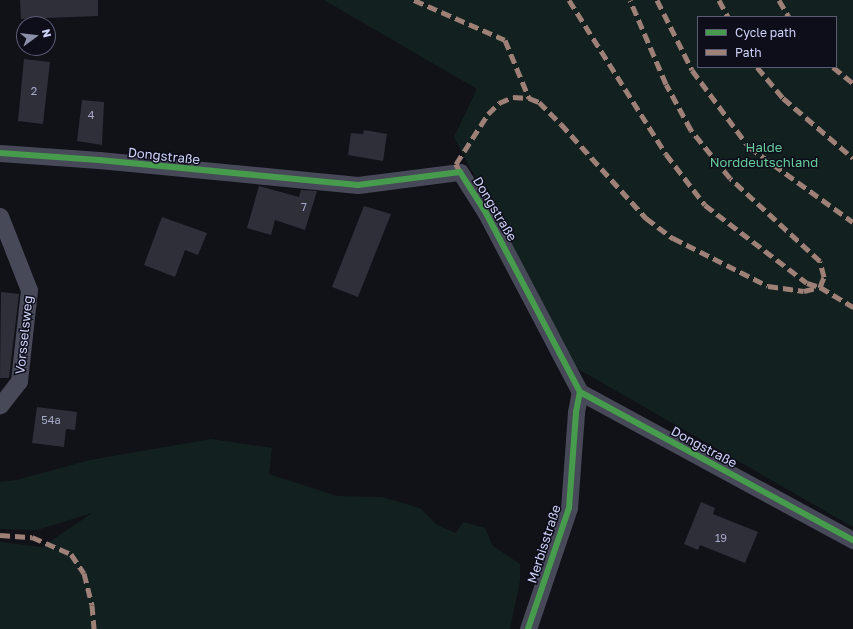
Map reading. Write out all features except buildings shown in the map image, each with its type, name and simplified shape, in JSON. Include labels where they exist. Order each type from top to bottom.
[{"type":"street","name":"Dongstraße","points":[[0,153],[99,160],[358,185],[460,172],[486,213],[580,392],[853,540]]},
{"type":"street","name":"Vorsselsweg","points":[[0,216],[29,290],[19,381],[0,405]]},
{"type":"street","name":"Merbisstraße","points":[[528,629],[569,508],[576,412],[580,392]]},
{"type":"green space","name":"Halde Norddeutschland","points":[[324,0],[853,0],[853,527],[573,366],[454,137],[477,89]]},
{"type":"green space","points":[[211,439],[272,448],[269,474],[337,496],[382,497],[420,508],[437,525],[456,533],[463,522],[485,528],[493,546],[520,564],[520,581],[510,629],[0,629],[0,542],[42,547],[92,513],[37,530],[0,529],[0,482],[16,480],[90,460]]},
{"type":"marked path","points":[[414,0],[505,40],[529,98]]},
{"type":"marked path","points":[[569,0],[666,154],[705,205],[807,283],[820,287],[853,307]]},
{"type":"marked path","points":[[460,172],[456,164],[488,114],[499,103],[513,97],[529,98],[539,102],[561,124],[646,218],[673,238],[768,286],[804,291],[820,287],[824,277],[820,261],[730,178],[691,130],[666,84],[630,0]]},
{"type":"marked path","points":[[657,0],[692,70],[749,147],[853,222]]},
{"type":"marked path","points":[[719,0],[727,16]]},
{"type":"marked path","points":[[779,0],[788,16]]},
{"type":"marked path","points":[[758,68],[783,98],[853,158]]},
{"type":"marked path","points":[[834,68],[853,83]]},
{"type":"marked path","points":[[0,535],[32,537],[71,554],[84,573],[92,605],[94,629]]},
{"type":"cycle path","points":[[0,153],[99,160],[358,185],[460,172],[486,213],[580,392],[853,540]]},
{"type":"cycle path","points":[[528,629],[569,508],[576,412],[580,392]]}]
